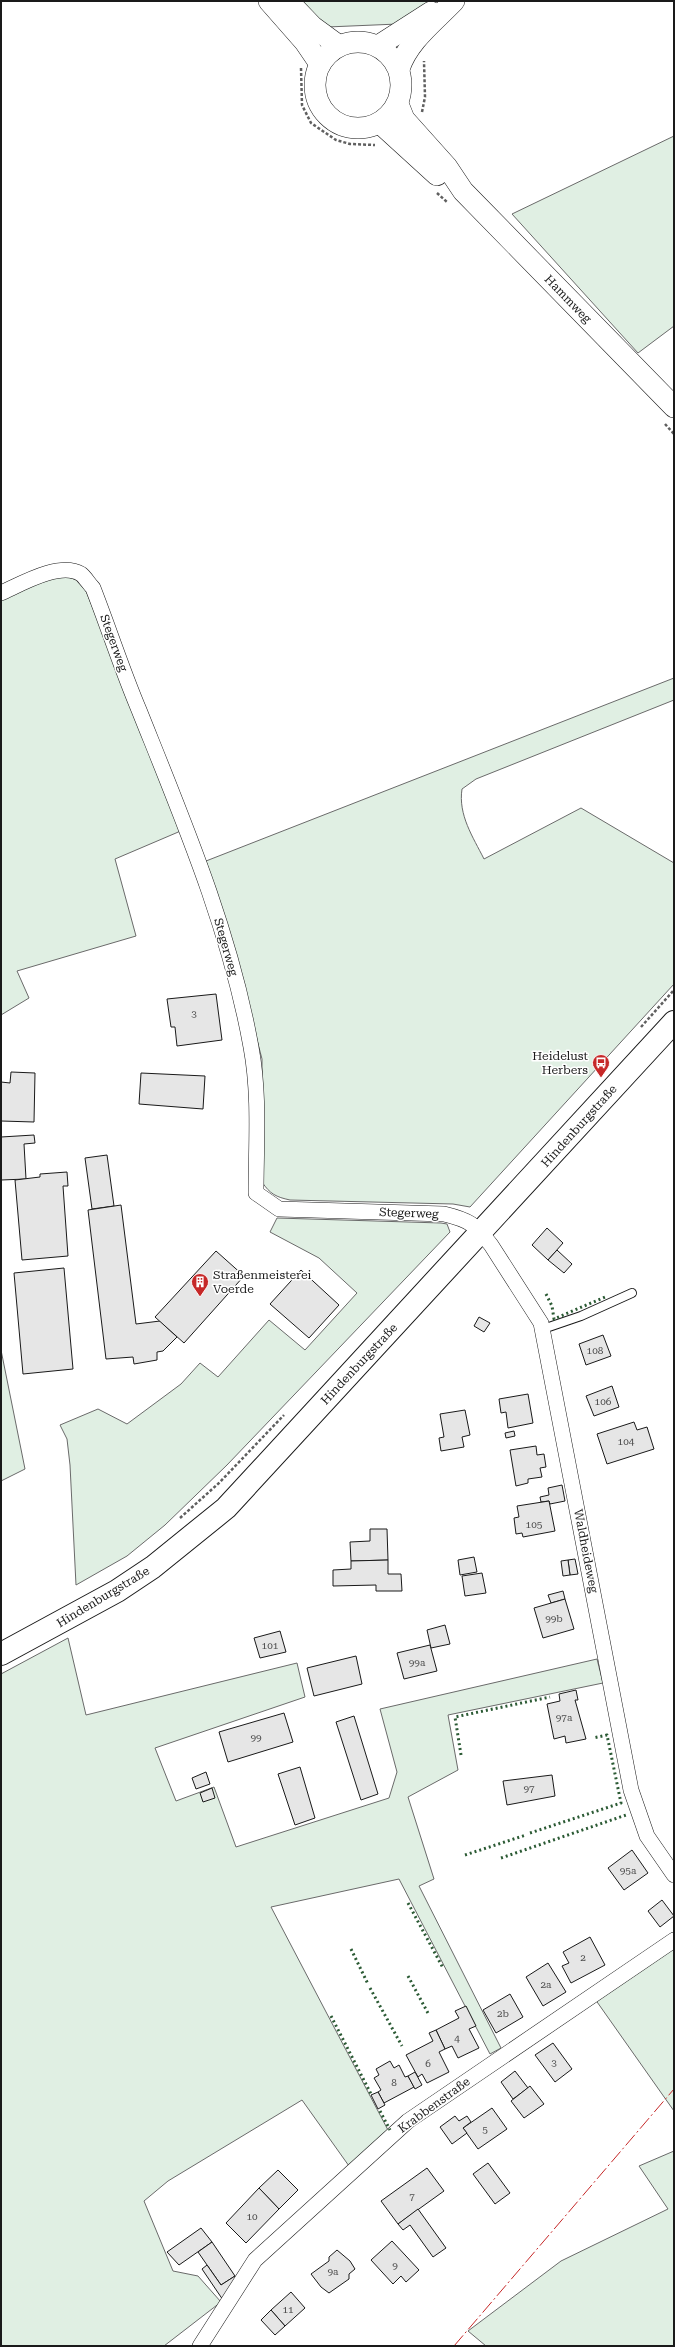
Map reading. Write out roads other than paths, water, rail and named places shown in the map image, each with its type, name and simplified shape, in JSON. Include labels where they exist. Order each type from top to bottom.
[{"type":"main road","points":[[269,1],[305,42],[310,65],[316,76],[315,88],[318,101],[328,116],[344,126],[356,128],[369,127],[380,123],[398,104],[401,92],[399,69],[404,54],[454,1]]},
{"type":"main road","points":[[288,1],[313,27],[339,46]]},
{"type":"main road","points":[[378,46],[448,1]]},
{"type":"main road","points":[[310,65],[339,46],[359,42],[378,46],[391,55],[399,69]]},
{"type":"main road","name":"Hammweg","points":[[398,104],[404,119],[405,133]]},
{"type":"main road","name":"Hammweg","points":[[380,123],[405,133],[456,198],[669,415]]},
{"type":"main road","name":"Hindenburgstraße","points":[[1,1654],[117,1591],[153,1567],[226,1508],[482,1233],[674,1022]]},
{"type":"street","name":"Stegerweg","points":[[1,593],[56,570],[70,571],[81,574],[93,588],[135,702],[196,853],[226,943],[251,1048],[256,1094],[256,1193],[280,1209],[444,1214],[467,1220],[482,1233]]},
{"type":"street","name":"Waldheideweg","points":[[482,1233],[509,1272],[541,1323],[543,1329],[631,1790],[647,1836],[674,1875]]},
{"type":"street","name":"Krabbenstraße","points":[[200,2346],[255,2260],[408,2121],[674,1940]]},
{"type":"lane","points":[[543,1329],[581,1316],[632,1293]]},
{"type":"place","name":"Heidelust Herbers","points":[[601,1078]]},
{"type":"place","name":"Straßenmeisterei Voerde","points":[[200,1297]]}]
